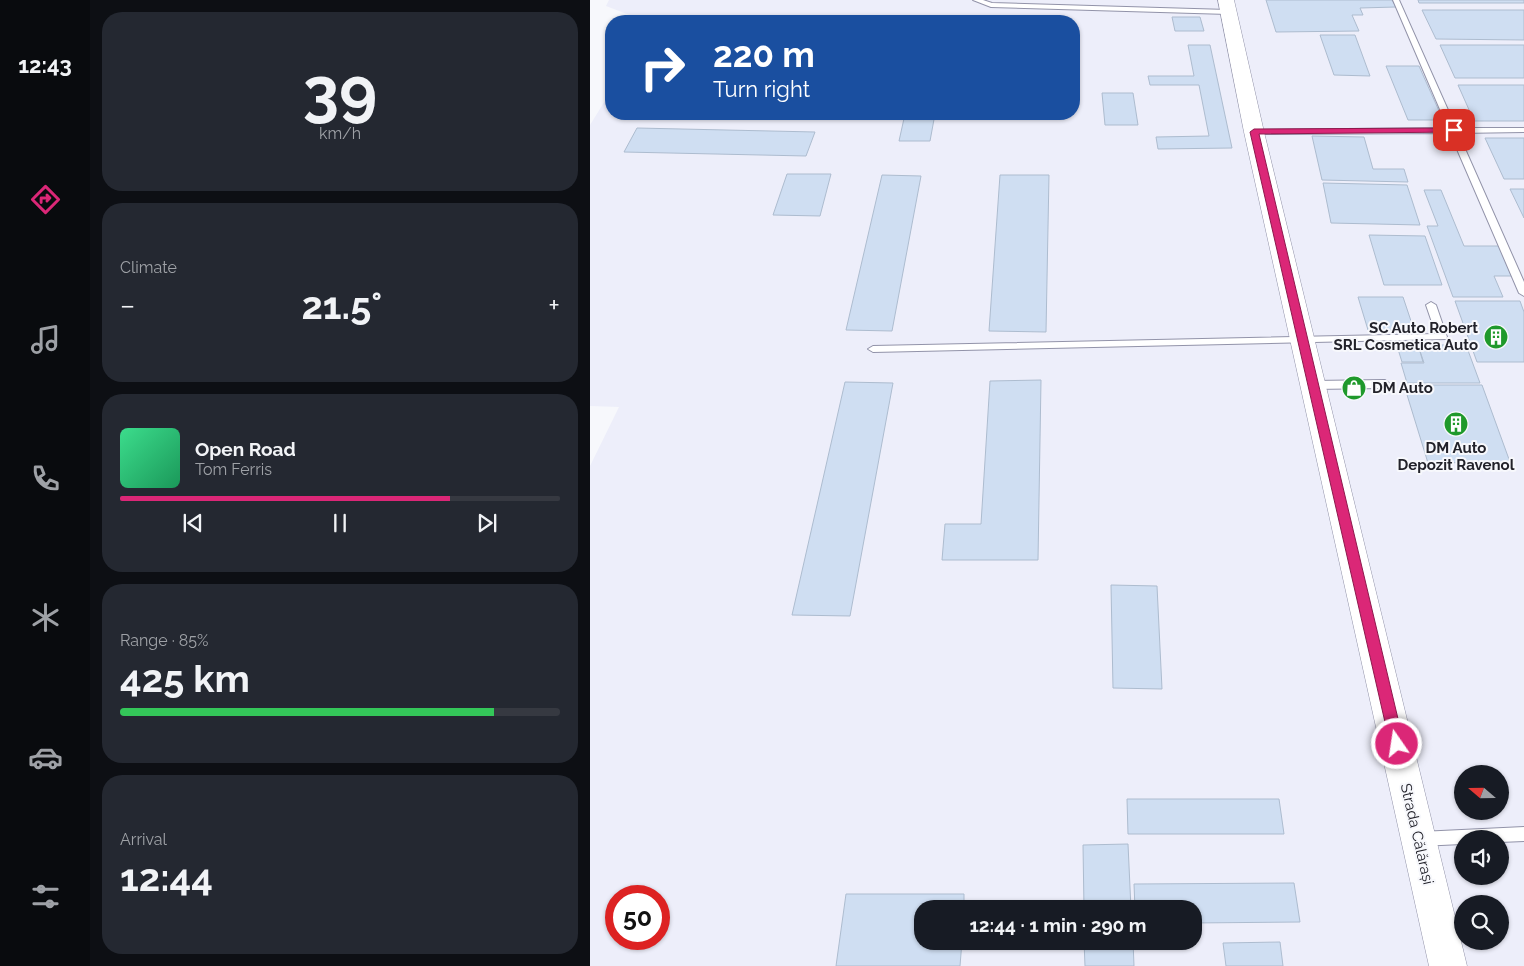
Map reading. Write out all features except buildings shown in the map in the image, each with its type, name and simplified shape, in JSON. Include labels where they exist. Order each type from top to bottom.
[{"type":"main road","name":"Strada Călărași","points":[[1227,6],[1254,132],[1448,966]]},
{"type":"lane","points":[[976,0],[991,6],[1122,9],[1227,6]]},
{"type":"lane","points":[[1121,0],[1122,9]]},
{"type":"lane","points":[[1396,0],[1524,294]]},
{"type":"lane","points":[[1254,132],[1524,130]]},
{"type":"lane","points":[[873,349],[1302,338],[1442,337],[1431,305]]},
{"type":"lane","points":[[1313,385],[1385,384]]},
{"type":"lane","points":[[1419,839],[1524,834]]},
{"type":"shaded area","points":[[609,0],[1524,0],[1524,966],[590,966],[590,466],[619,407],[590,406],[590,125],[605,101],[605,120],[1080,120],[1080,15],[629,15],[606,6]]},
{"type":"place","name":"SC Auto Robert SRL Cosmetica Auto","points":[[1496,337]]},
{"type":"place","name":"DM Auto","points":[[1354,388]]},
{"type":"place","name":"DM Auto Depozit Ravenol","points":[[1456,424]]},
{"type":"route","points":[[1397,744],[1254,132],[1454,130]]}]
